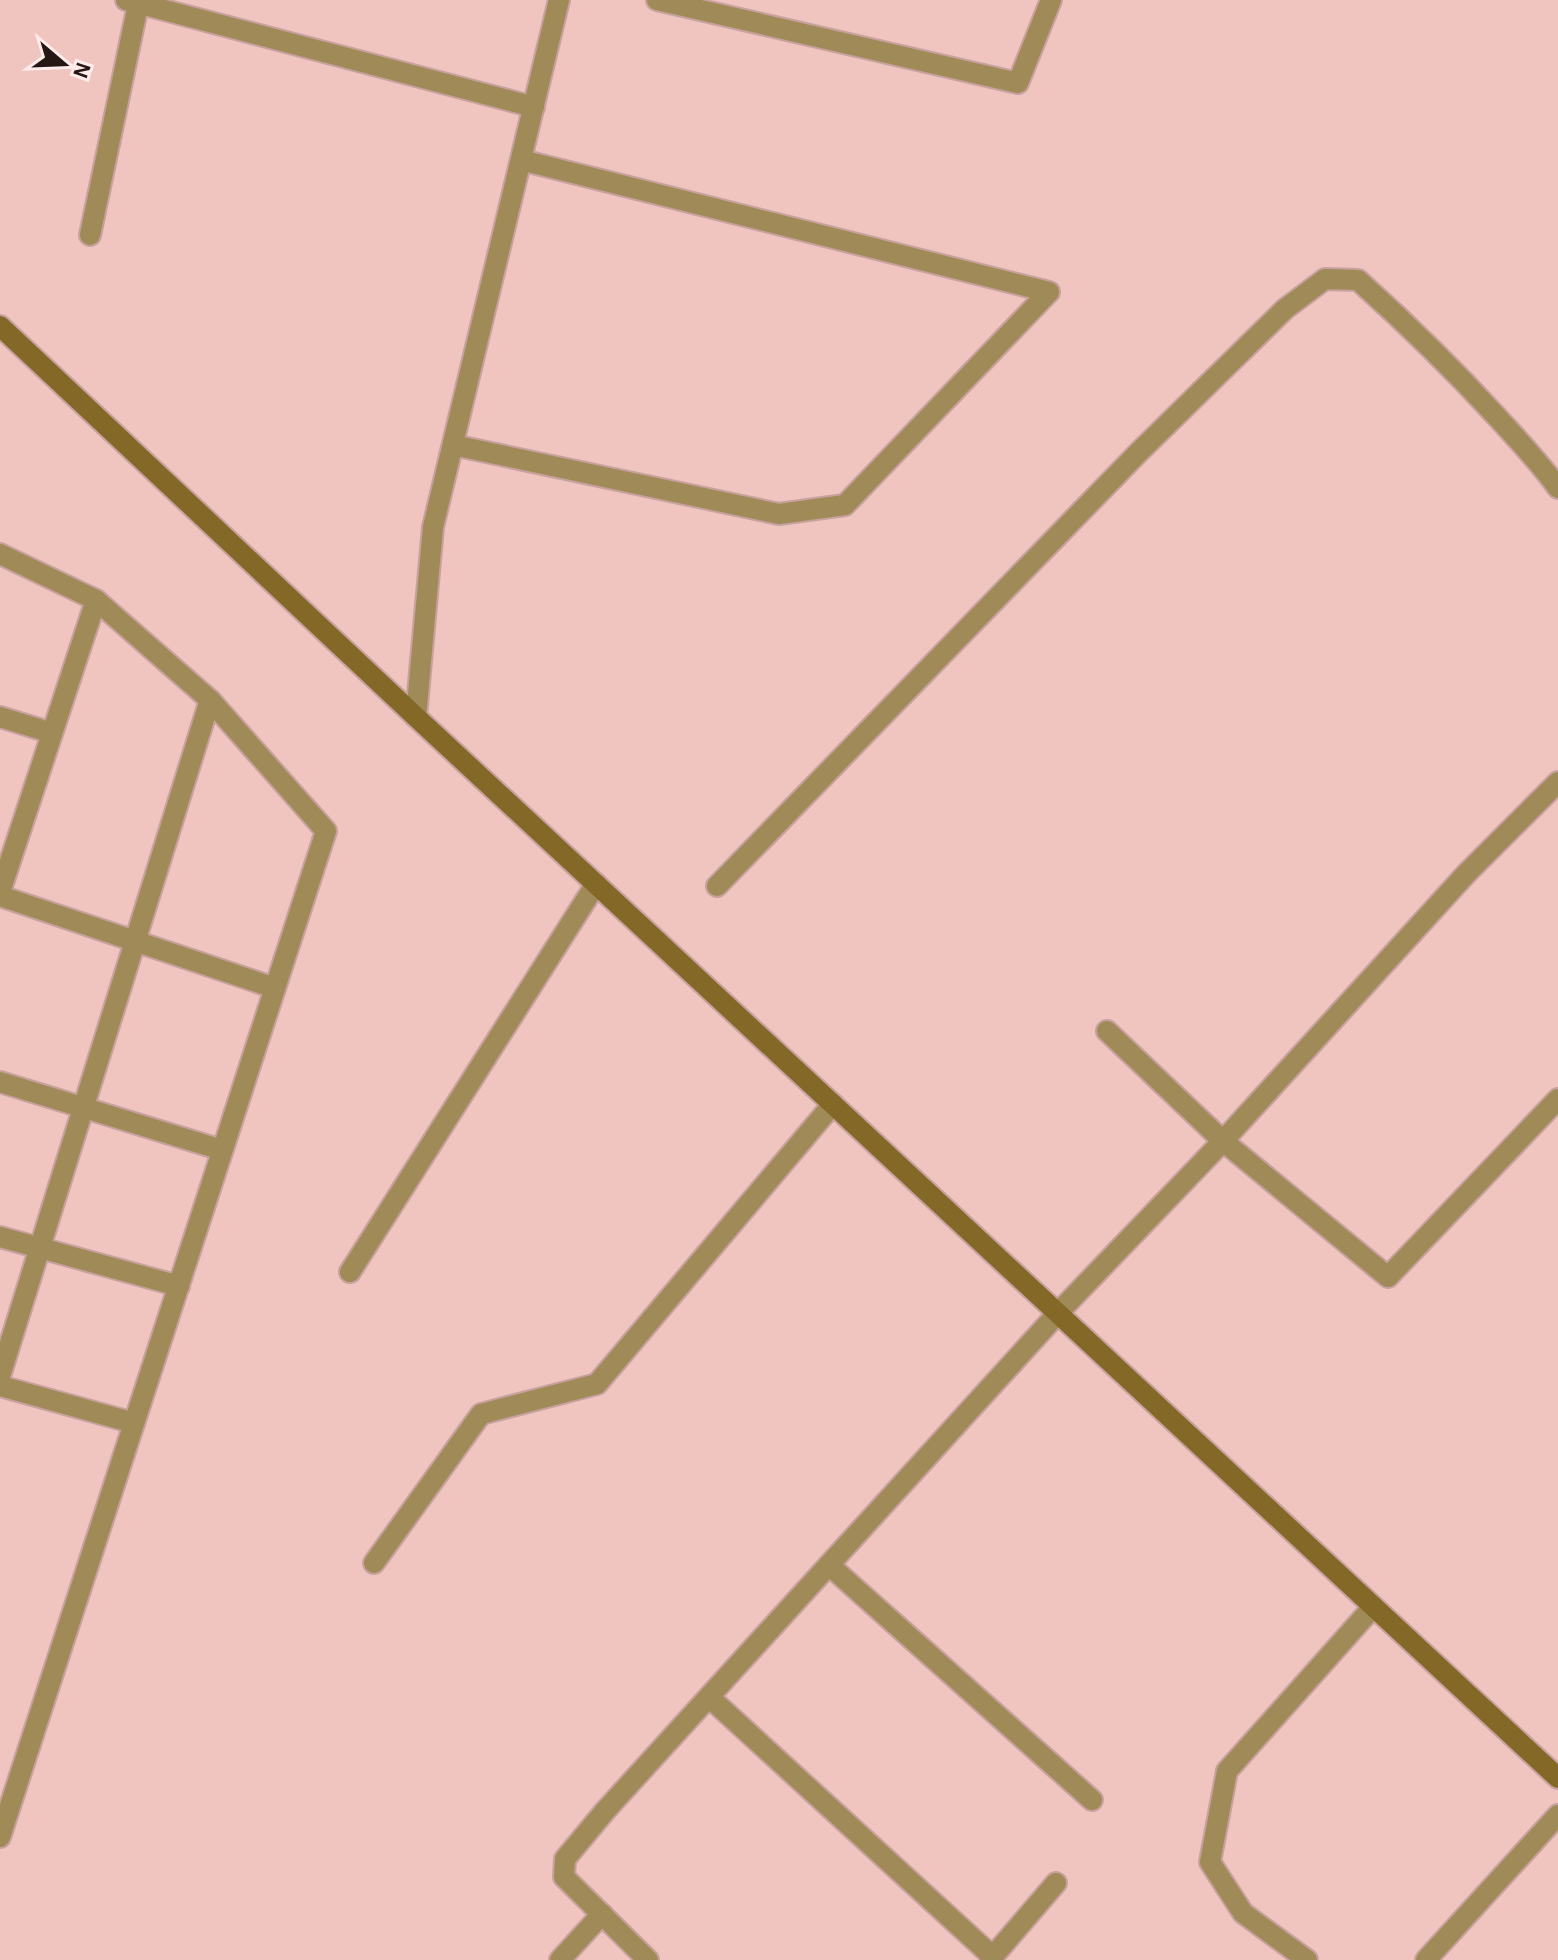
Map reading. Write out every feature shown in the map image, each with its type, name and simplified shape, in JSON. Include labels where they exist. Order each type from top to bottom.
[{"type":"street","points":[[416,717],[433,527],[559,0]]},
{"type":"street","points":[[657,0],[1018,83],[1051,0]]},
{"type":"street","points":[[90,235],[135,1],[534,107]]},
{"type":"street","points":[[453,445],[779,514],[845,505],[1049,292],[521,160]]},
{"type":"street","points":[[717,886],[1138,453],[1285,309],[1325,279],[1358,280],[1387,306],[1467,384],[1544,468],[1558,488]]},
{"type":"street","points":[[0,326],[416,717],[1558,1778]]},
{"type":"street","points":[[0,554],[96,600],[210,700],[326,831],[0,1837]]},
{"type":"street","points":[[96,600],[0,894],[275,988]]},
{"type":"street","points":[[0,1376],[210,700]]},
{"type":"street","points":[[0,717],[52,733]]},
{"type":"street","points":[[648,1960],[564,1877],[565,1859],[605,1811],[1058,1313],[1223,1141],[1466,874],[1558,782]]},
{"type":"street","points":[[350,1272],[596,884]]},
{"type":"street","points":[[1107,1031],[1223,1141],[1388,1277],[1558,1099]]},
{"type":"street","points":[[0,1082],[222,1150]]},
{"type":"street","points":[[374,1563],[481,1414],[597,1384],[833,1104]]},
{"type":"street","points":[[0,1237],[179,1286]]},
{"type":"street","points":[[0,1386],[134,1423]]},
{"type":"street","points":[[829,1565],[1092,1800]]},
{"type":"street","points":[[1307,1960],[1243,1913],[1210,1862],[1227,1771],[1373,1607]]},
{"type":"street","points":[[709,1697],[992,1958],[1056,1883]]},
{"type":"street","points":[[1426,1960],[1558,1815]]},
{"type":"street","points":[[560,1960],[602,1914]]}]
